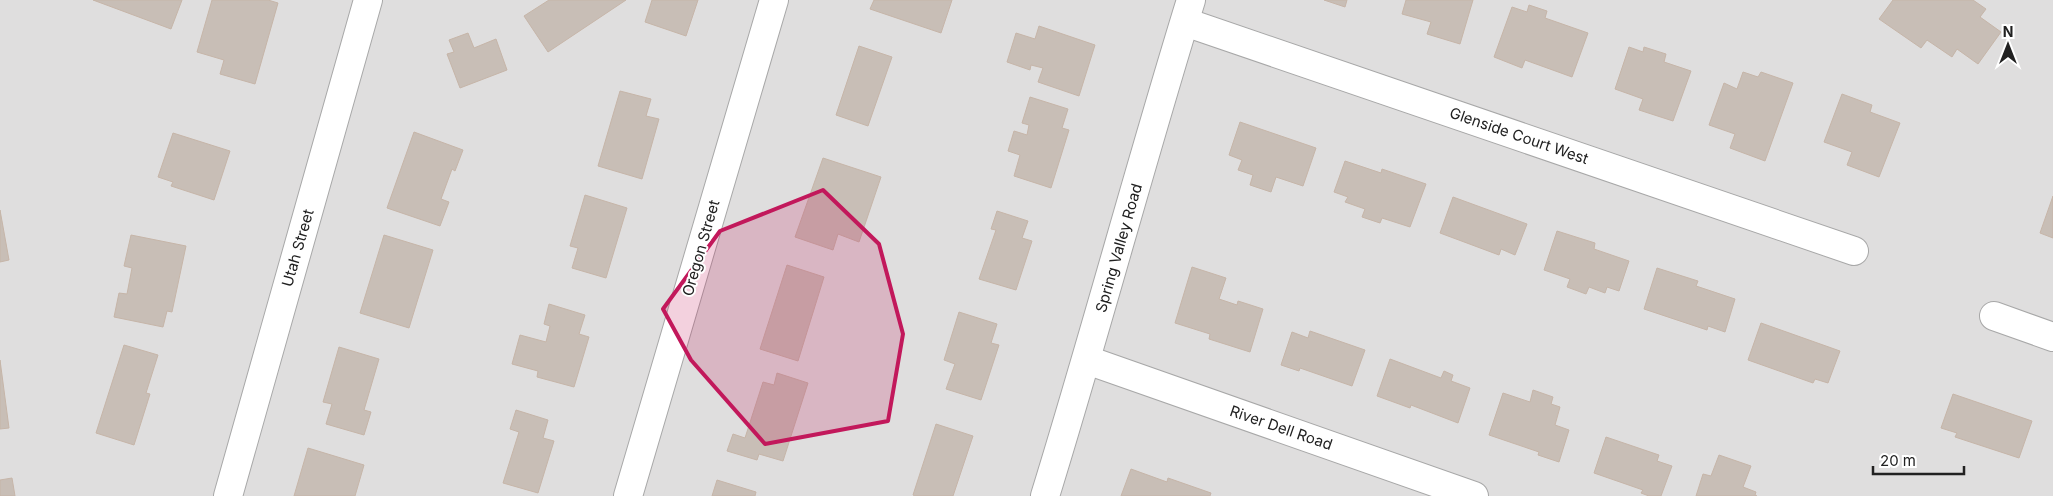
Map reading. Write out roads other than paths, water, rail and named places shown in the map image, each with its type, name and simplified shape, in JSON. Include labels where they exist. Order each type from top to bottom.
[{"type":"street","name":"Utah Street","points":[[228,496],[368,0]]},
{"type":"street","name":"Oregon Street","points":[[628,496],[774,0]]},
{"type":"street","name":"Glenside Court West","points":[[1188,11],[1854,251]]},
{"type":"street","name":"Spring Valley Road","points":[[1045,496],[1087,360],[1158,108],[1188,11]]},
{"type":"street","points":[[1994,316],[2053,337]]},
{"type":"street","name":"River Dell Road","points":[[1087,360],[1474,496]]}]
